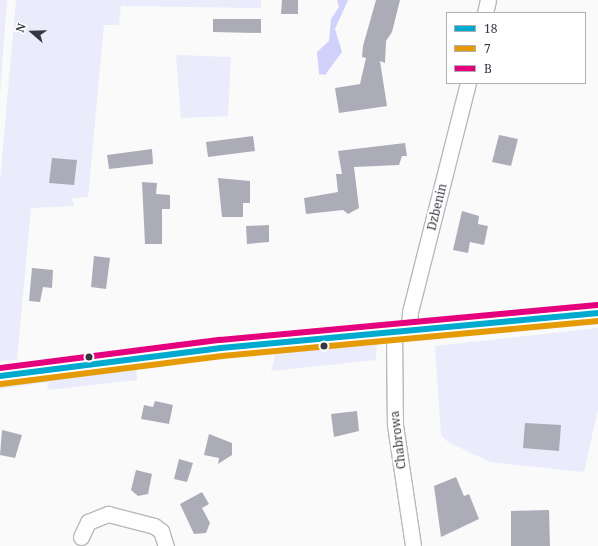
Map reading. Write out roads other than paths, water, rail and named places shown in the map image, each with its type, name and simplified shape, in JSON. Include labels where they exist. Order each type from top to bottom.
[{"type":"street","points":[[485,12],[488,0]]},
{"type":"street","name":"Dzbenin","points":[[402,332],[410,312],[468,84]]},
{"type":"street","points":[[0,376],[221,348],[598,313]]},
{"type":"street","name":"Chabrowa","points":[[402,332],[395,425],[413,546]]},
{"type":"street","points":[[81,537],[88,522],[108,514],[154,526],[161,531],[166,546]]},
{"type":"water","points":[[337,0],[348,0],[335,29],[342,52],[325,75],[319,74],[317,52],[329,41],[331,19],[339,7]]}]
